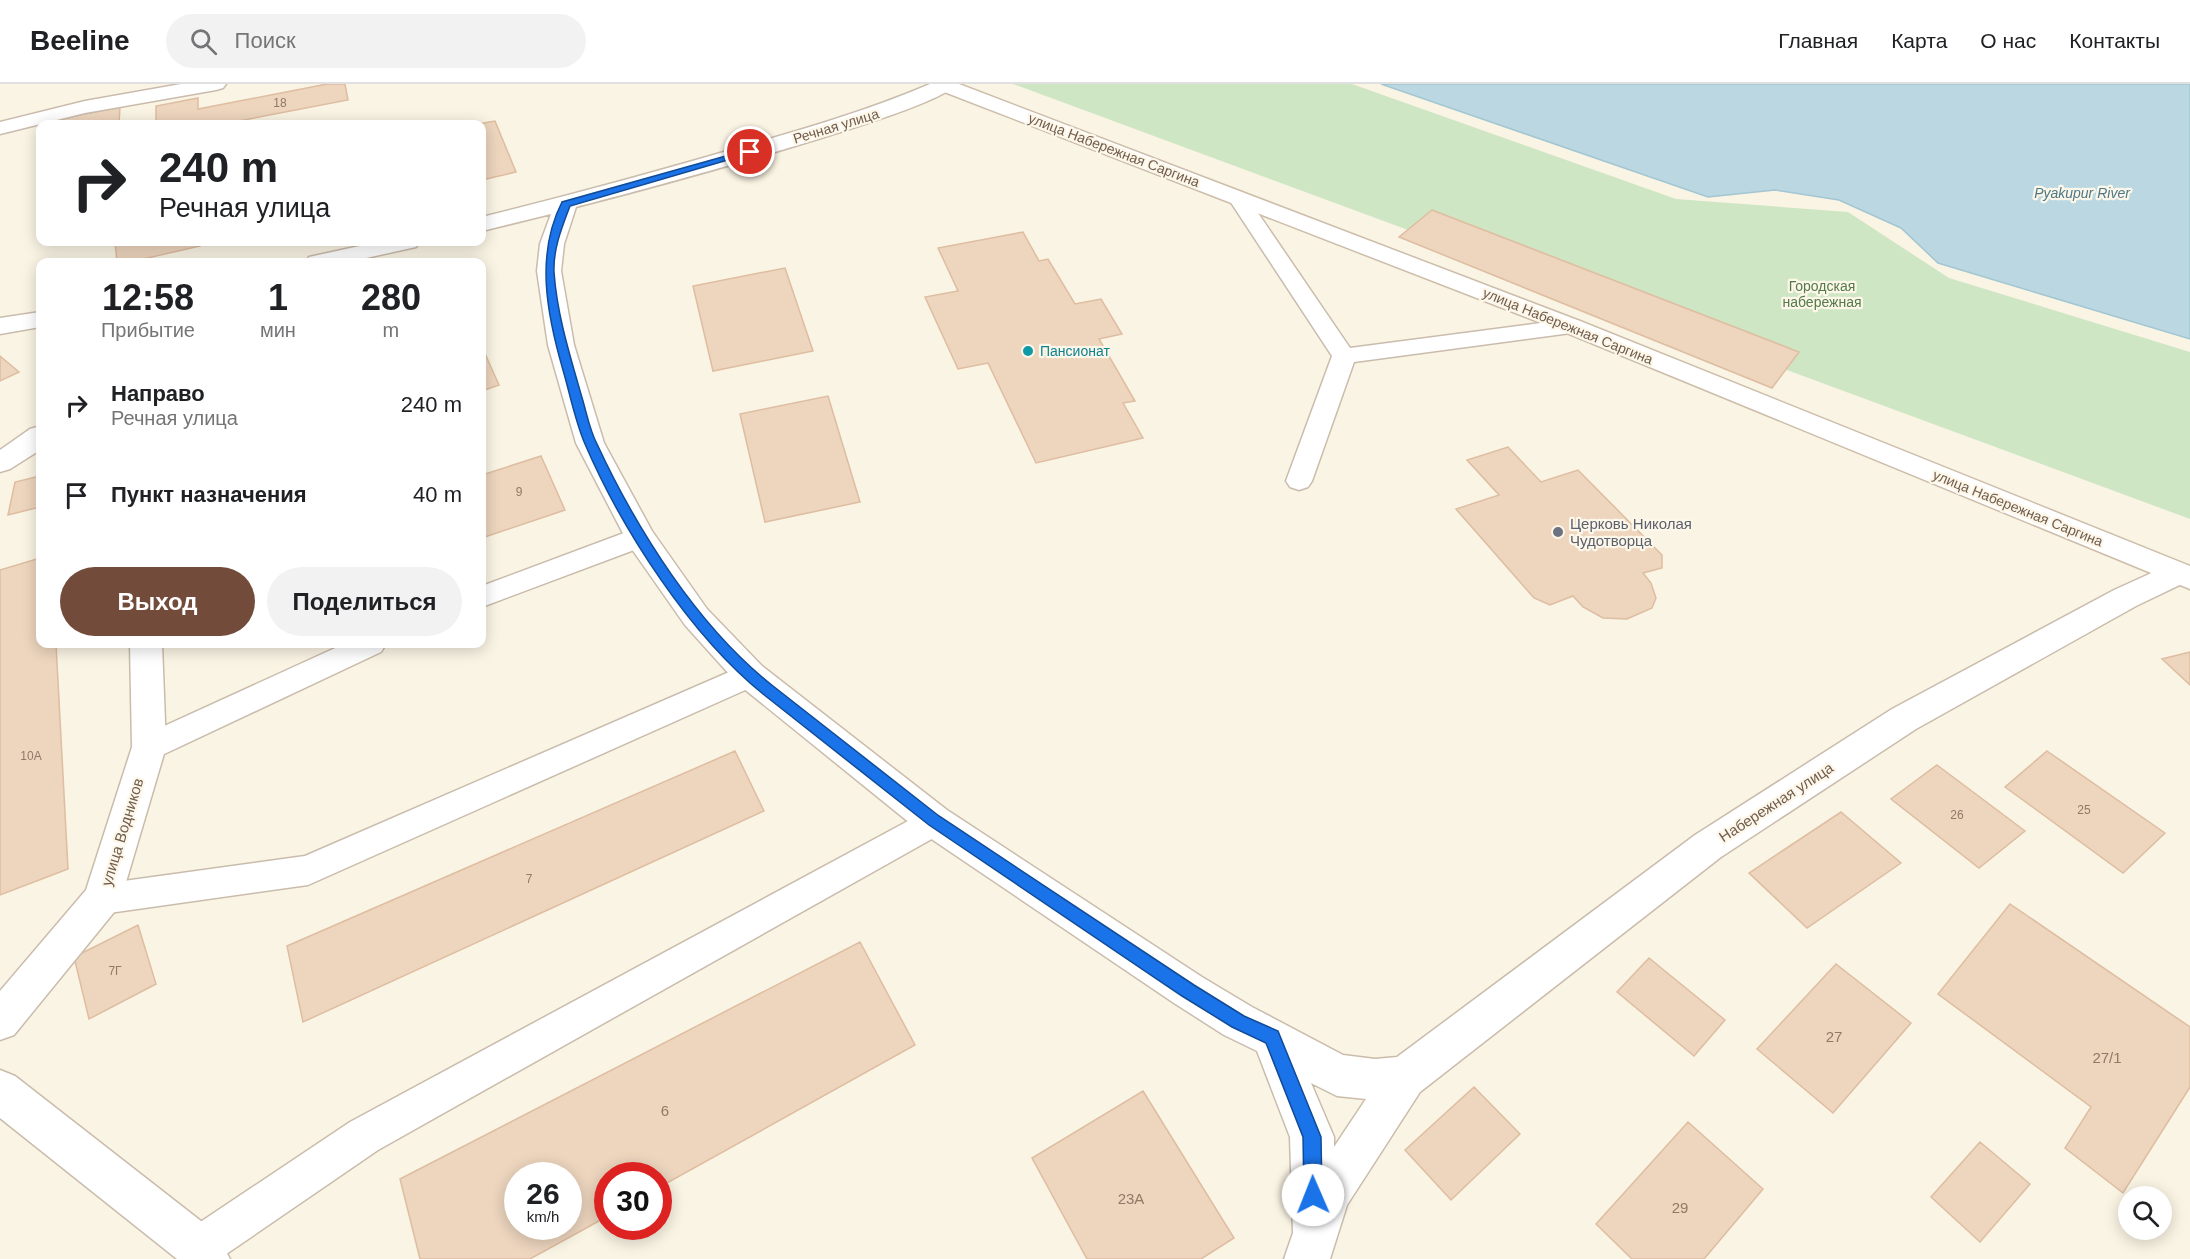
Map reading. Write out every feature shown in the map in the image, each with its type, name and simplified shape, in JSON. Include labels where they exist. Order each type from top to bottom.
[{"type":"street","points":[[0,128],[85,107],[216,84]]},
{"type":"street","name":"улица Набережная Саргина","points":[[943,85],[1571,326],[2184,576]]},
{"type":"street","name":"Речная улица","points":[[486,223],[566,204],[846,123],[899,106],[943,85]]},
{"type":"street","points":[[566,204],[552,244],[549,271],[561,345],[590,443],[640,537],[696,617],[750,675],[934,821],[1238,1022],[1272,1037],[1337,1075],[1375,1080],[1405,1077]]},
{"type":"street","points":[[336,258],[390,246]]},
{"type":"street","points":[[0,326],[36,321]]},
{"type":"street","points":[[0,462],[25,448],[36,438]]},
{"type":"street","name":"Набережная улица","points":[[1311,1248],[1329,1194],[1405,1077],[1708,846],[1904,719],[2125,598],[2184,576]]},
{"type":"street","name":"улица Водников","points":[[0,1021],[102,899],[149,747],[146,648]]},
{"type":"street","points":[[1272,1037],[1312,1137],[1311,1248]]},
{"type":"street","points":[[0,1091],[203,1253]]},
{"type":"lane","points":[[1238,198],[1344,356]]},
{"type":"lane","points":[[1344,356],[1571,326]]},
{"type":"lane","points":[[1299,481],[1344,356]]},
{"type":"lane","points":[[486,595],[640,537]]},
{"type":"lane","points":[[149,747],[362,648]]},
{"type":"lane","points":[[102,899],[308,870],[750,675]]},
{"type":"lane","points":[[203,1253],[364,1136],[934,821]]},
{"type":"green space","name":"Городская набережная","points":[[1013,84],[1352,84],[1676,199],[1848,212],[1949,278],[2190,352],[2190,519]]},
{"type":"water","name":"Pyakupur River","points":[[1381,84],[2190,84],[2190,339],[1938,263],[1901,228],[1839,200],[1775,190],[1708,197]]},
{"type":"building","points":[[327,84],[345,84],[348,100],[244,120],[156,120],[156,106],[198,98],[198,109]]},
{"type":"building","points":[[120,107],[119,120],[53,120]]},
{"type":"building","points":[[495,121],[516,172],[486,179],[486,123]]},
{"type":"building","points":[[1432,210],[1799,352],[1772,388],[1399,237]]},
{"type":"building","name":"Пансионат","points":[[1023,232],[1039,261],[1048,259],[1075,304],[1101,299],[1122,334],[1099,339],[1135,401],[1123,403],[1143,438],[1036,463],[988,363],[958,369],[925,297],[958,291],[938,248]]},
{"type":"building","points":[[115,246],[200,246],[148,258],[117,258]]},
{"type":"building","points":[[785,268],[813,351],[713,371],[693,286]]},
{"type":"building","points":[[0,356],[19,372],[0,381]]},
{"type":"building","points":[[486,356],[499,385],[486,390]]},
{"type":"building","points":[[828,396],[860,502],[765,522],[740,414]]},
{"type":"building","name":"Церковь Николая Чудотворца","points":[[1508,447],[1541,482],[1578,470],[1662,555],[1662,568],[1643,573],[1651,583],[1656,598],[1652,608],[1627,619],[1603,618],[1583,607],[1573,596],[1550,605],[1534,598],[1456,509],[1499,495],[1467,460]]},
{"type":"building","points":[[541,456],[565,510],[486,537],[486,474]]},
{"type":"building","points":[[36,477],[36,508],[8,515],[15,482]]},
{"type":"building","points":[[36,559],[36,648],[56,648],[68,869],[0,895],[0,570]]},
{"type":"building","points":[[2190,652],[2190,685],[2162,659]]},
{"type":"building","points":[[735,751],[764,811],[303,1022],[287,946]]},
{"type":"building","points":[[2047,751],[2165,833],[2123,873],[2005,787]]},
{"type":"building","points":[[1937,765],[2025,831],[1979,868],[1891,799]]},
{"type":"building","points":[[1841,812],[1901,863],[1807,928],[1749,873]]},
{"type":"building","points":[[2010,904],[2190,1027],[2190,1087],[2127,1186],[2118,1186],[2118,1189],[2065,1148],[2091,1107],[1938,994]]},
{"type":"building","points":[[138,925],[156,984],[89,1019],[74,957]]},
{"type":"building","points":[[860,942],[915,1045],[672,1180],[672,1162],[594,1162],[594,1224],[582,1230],[582,1162],[504,1162],[504,1240],[564,1240],[530,1259],[420,1259],[400,1179]]},
{"type":"building","points":[[1649,958],[1725,1020],[1694,1056],[1617,992]]},
{"type":"building","points":[[1836,964],[1911,1023],[1833,1113],[1757,1049]]},
{"type":"building","points":[[1474,1087],[1520,1134],[1451,1200],[1405,1150]]},
{"type":"building","points":[[1143,1091],[1234,1238],[1201,1259],[1087,1259],[1032,1158]]},
{"type":"building","points":[[1688,1122],[1763,1189],[1704,1259],[1632,1259],[1596,1224]]},
{"type":"building","points":[[1980,1142],[2030,1184],[1980,1242],[1931,1197]]},
{"type":"place","name":"Пансионат","points":[[1028,351]]},
{"type":"place","name":"Церковь Николая Чудотворца","points":[[1558,532]]},
{"type":"route","points":[[750,152],[566,204],[552,244],[549,271],[561,345],[590,443],[640,537],[696,617],[750,675],[768,690],[934,821],[1238,1022],[1272,1037],[1312,1137],[1313,1195]]}]
